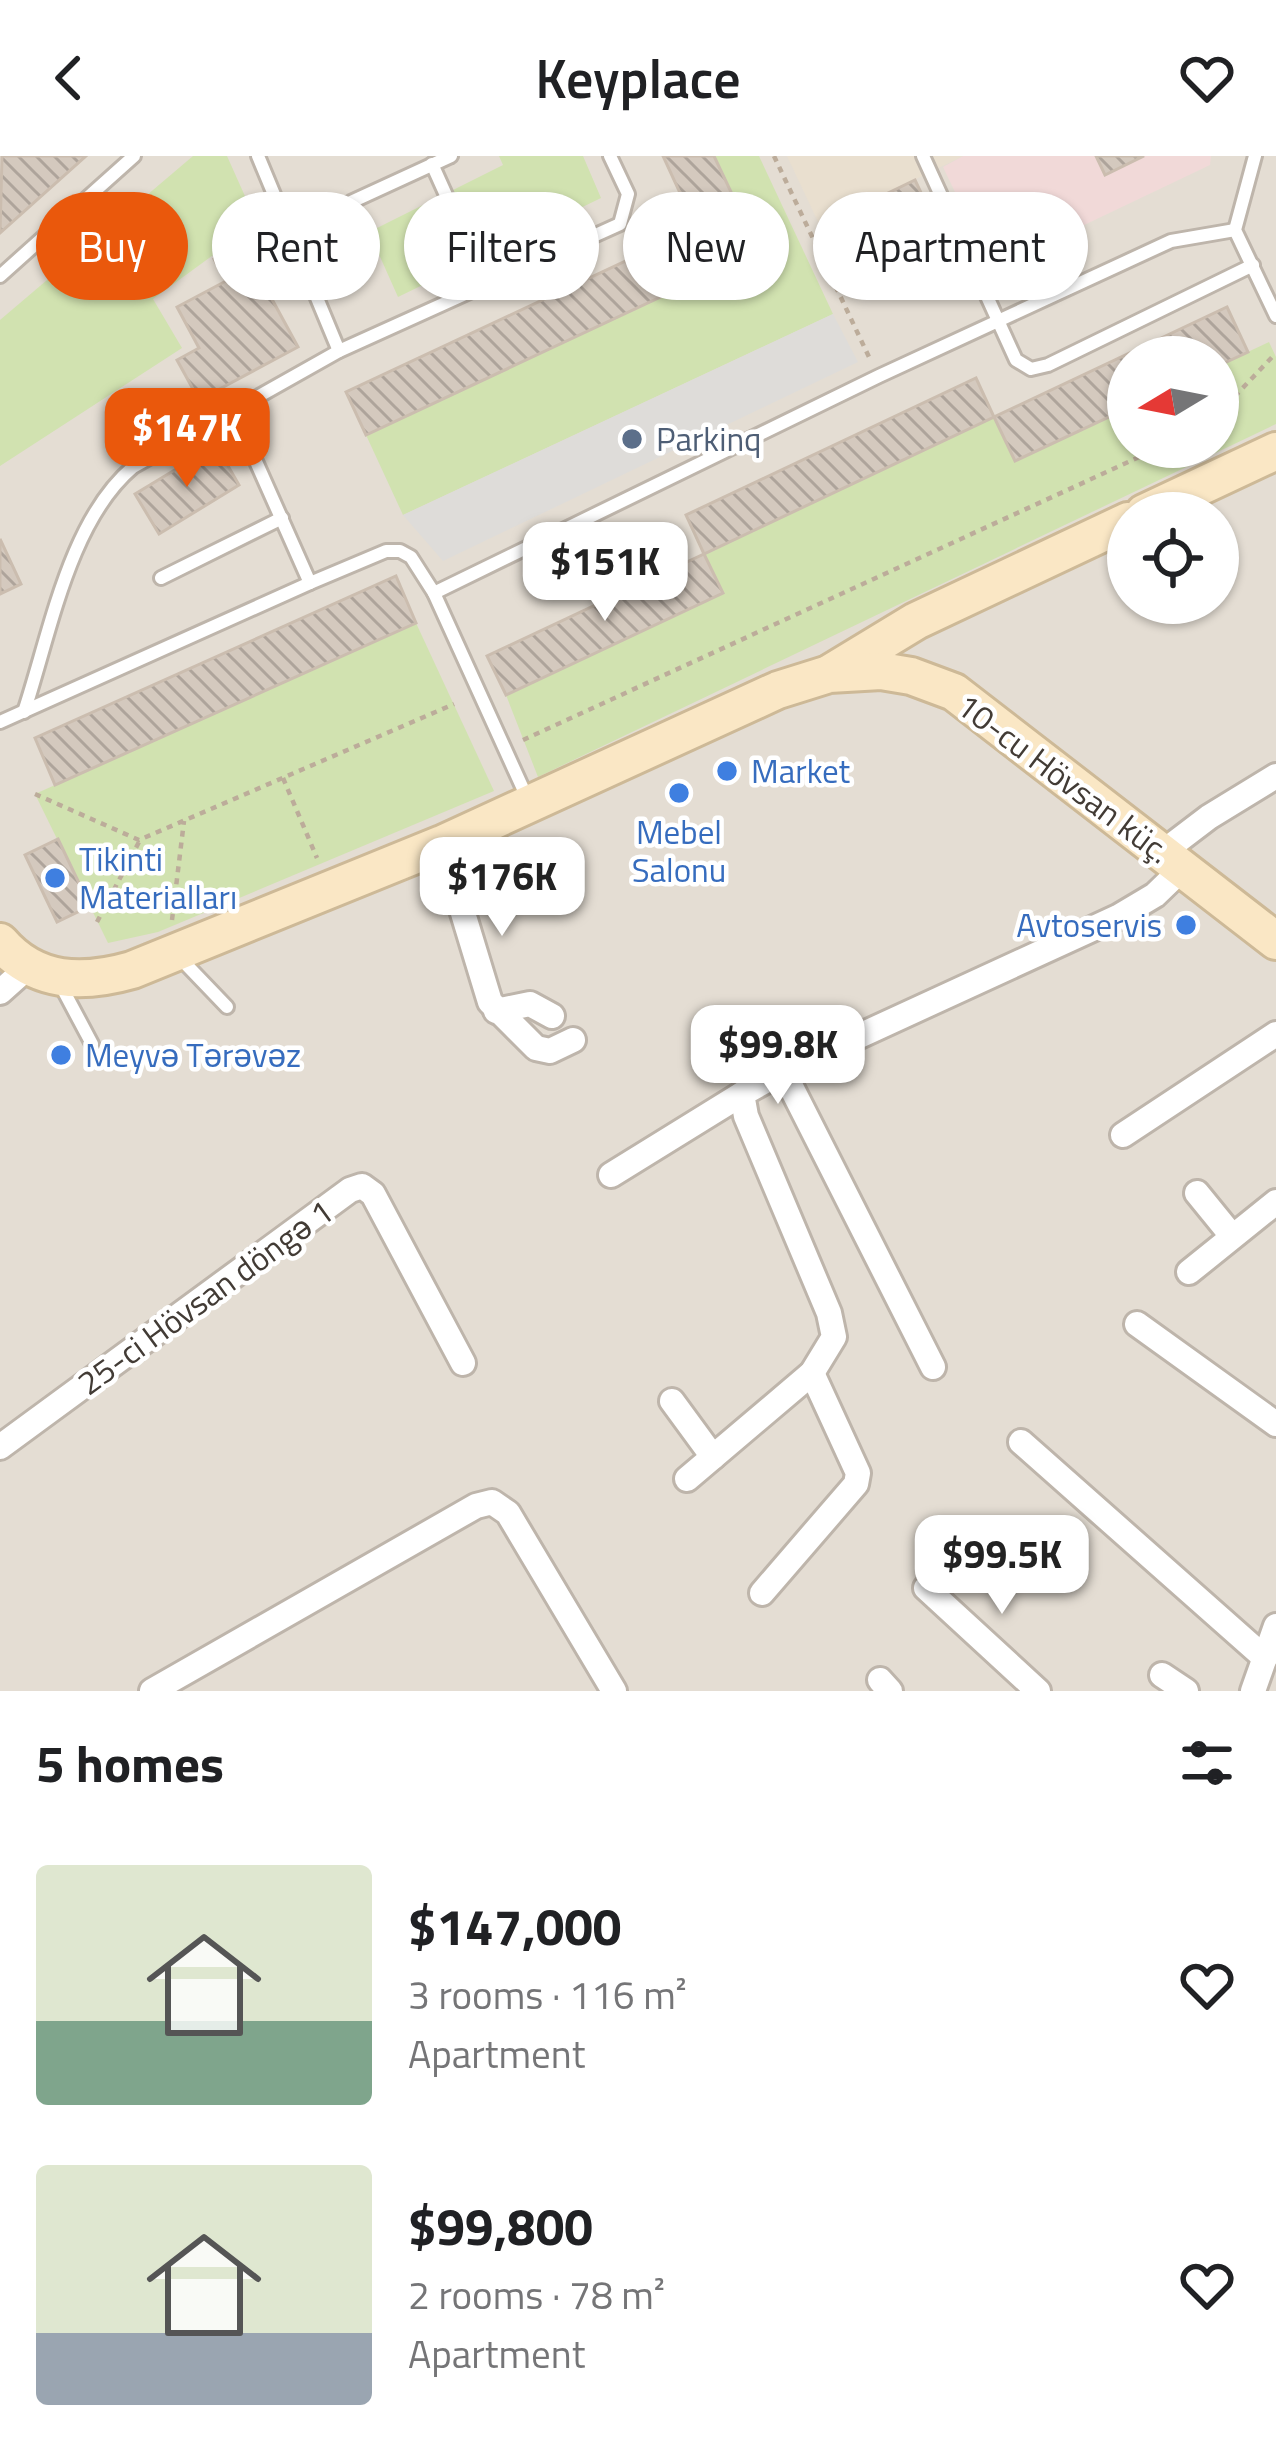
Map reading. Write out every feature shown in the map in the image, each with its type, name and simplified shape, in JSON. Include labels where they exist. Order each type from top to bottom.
[{"type":"main road","points":[[1189,492],[1276,451]]},
{"type":"main road","points":[[0,942],[43,973],[106,978],[174,939],[442,844],[778,690],[829,674],[916,621],[1107,531]]},
{"type":"main road","name":"10-cu Hövsan küç.","points":[[829,674],[881,671],[930,681],[954,692],[1276,940]]},
{"type":"street","points":[[611,1175],[783,1071],[1118,917],[1156,895],[1173,860],[1209,817],[1276,776]]},
{"type":"street","points":[[442,844],[496,1011],[536,1048],[550,1051],[573,1040]]},
{"type":"street","points":[[0,992],[43,973]]},
{"type":"street","points":[[496,1011],[530,1004],[552,1016]]},
{"type":"street","points":[[1123,1136],[1276,1034]]},
{"type":"street","points":[[783,1071],[933,1367]]},
{"type":"street","points":[[687,1479],[812,1373],[834,1337],[829,1313],[746,1116],[742,1094]]},
{"type":"street","name":"25-ci Hövsan döngə 1","points":[[0,1447],[350,1190],[362,1186],[373,1194],[464,1363]]},
{"type":"street","points":[[1197,1192],[1232,1236]]},
{"type":"street","points":[[1189,1272],[1276,1202]]},
{"type":"street","points":[[1137,1324],[1276,1424]]},
{"type":"street","points":[[762,1593],[856,1484],[858,1473],[812,1373]]},
{"type":"street","points":[[672,1401],[713,1457]]},
{"type":"street","points":[[1021,1442],[1265,1658]]},
{"type":"street","points":[[159,1689],[476,1506],[492,1502],[508,1513],[614,1691]]},
{"type":"street","points":[[926,1588],[1038,1691]]},
{"type":"street","points":[[1253,1691],[1276,1627]]},
{"type":"street","points":[[1162,1675],[1186,1691]]},
{"type":"lane","points":[[0,276],[134,156]]},
{"type":"lane","points":[[259,156],[339,351]]},
{"type":"lane","points":[[372,192],[451,156]]},
{"type":"lane","points":[[599,233],[620,224],[628,194],[610,156]]},
{"type":"lane","points":[[923,156],[997,323],[1016,360],[1031,369],[1253,265]]},
{"type":"lane","points":[[1255,156],[1234,230],[1276,316]]},
{"type":"lane","points":[[432,164],[445,192]]},
{"type":"lane","points":[[434,593],[879,376],[1171,242],[1234,230]]},
{"type":"lane","points":[[24,712],[83,534],[113,484],[133,467],[339,351],[451,300]]},
{"type":"lane","points":[[234,412],[310,583]]},
{"type":"lane","points":[[161,578],[282,518]]},
{"type":"lane","points":[[0,722],[310,583],[386,551],[400,551],[412,557],[434,593],[530,803]]},
{"type":"lane","points":[[174,939],[227,1007]]},
{"type":"lane","points":[[43,973],[92,1044]]},
{"type":"path","points":[[774,156],[879,376]]},
{"type":"path","points":[[1239,392],[1275,354]]},
{"type":"path","points":[[524,740],[1115,468]]},
{"type":"path","points":[[97,922],[140,840],[454,704]]},
{"type":"path","points":[[283,778],[320,864]]},
{"type":"path","points":[[35,794],[140,840]]},
{"type":"path","points":[[174,939],[184,821]]},
{"type":"shaded area","points":[[0,156],[1276,156],[1276,1691],[0,1691]]},
{"type":"shaded area","points":[[787,156],[963,156],[889,192],[813,192],[813,211]]},
{"type":"shaded area","points":[[963,156],[1211,156],[1210,165],[1088,223],[1088,192],[955,192],[943,167]]},
{"type":"shaded area","name":"Parkinq","points":[[833,314],[858,362],[443,561],[403,515]]},
{"type":"green space","points":[[193,156],[227,156],[243,192],[212,192],[212,256],[188,273],[188,192],[151,192]]},
{"type":"green space","points":[[499,156],[583,156],[598,192],[449,192],[503,165]]},
{"type":"green space","points":[[714,156],[759,156],[776,192],[730,192]]},
{"type":"green space","points":[[404,214],[404,294],[398,297],[380,257],[380,226]]},
{"type":"green space","points":[[789,220],[813,271],[813,300],[826,300],[833,314],[403,515],[366,435],[655,300],[789,300]]},
{"type":"green space","points":[[36,289],[36,300],[154,300],[182,348],[0,466],[0,320]]},
{"type":"green space","points":[[1269,342],[1276,357],[1276,424],[1239,442],[1239,356]]},
{"type":"green space","points":[[994,417],[1016,461],[1107,418],[1107,468],[1184,468],[1134,492],[1107,492],[1107,505],[538,777],[506,695],[722,592],[704,554]]},
{"type":"green space","points":[[416,623],[494,791],[158,932],[108,943],[35,794]]},
{"type":"building","points":[[2,156],[86,156],[46,192],[36,192],[36,201],[0,233]]},
{"type":"building","points":[[663,156],[714,156],[731,192],[680,192]]},
{"type":"building","points":[[1096,156],[1144,156],[1105,175]]},
{"type":"building","points":[[915,180],[921,192],[890,192]]},
{"type":"building","points":[[623,262],[623,300],[654,300],[366,435],[346,392],[542,300],[599,300],[599,273]]},
{"type":"building","points":[[212,288],[212,300],[272,300],[298,347],[199,400],[177,360],[199,348],[177,307]]},
{"type":"building","points":[[1227,307],[1248,352],[1239,356],[1239,336],[1166,336]]},
{"type":"building","points":[[1107,364],[1107,418],[1015,461],[994,417]]},
{"type":"building","points":[[976,378],[994,417],[704,554],[686,515]]},
{"type":"building","points":[[216,445],[239,485],[159,534],[135,494]]},
{"type":"building","points":[[0,539],[21,584],[0,594]]},
{"type":"building","points":[[704,554],[723,593],[506,695],[487,656]]},
{"type":"building","points":[[396,576],[416,623],[55,785],[35,738]]},
{"type":"building","points":[[58,839],[90,906],[57,922],[25,855]]},
{"type":"place","name":"Parkinq","points":[[632,439]]},
{"type":"place","name":"Market","points":[[727,771]]},
{"type":"place","name":"Mebel Salonu","points":[[679,793]]},
{"type":"place","name":"Tikinti Materialları","points":[[55,878]]},
{"type":"place","name":"Avtoservis","points":[[1186,925]]},
{"type":"place","name":"Meyvə Tərəvəz","points":[[61,1055]]}]
